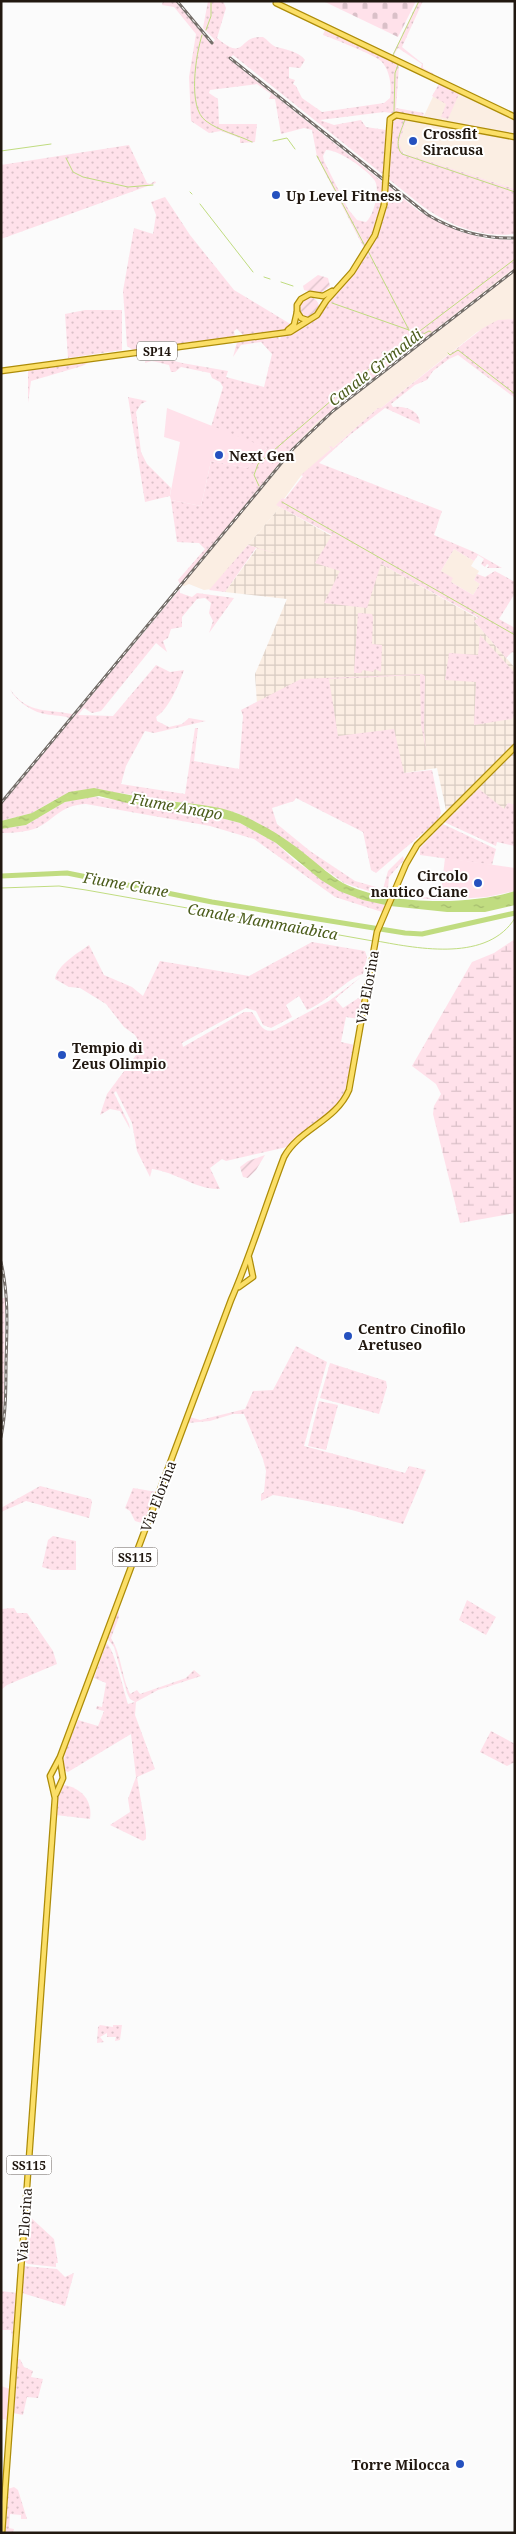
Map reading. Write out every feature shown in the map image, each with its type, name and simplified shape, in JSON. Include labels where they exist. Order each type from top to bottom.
[{"type":"main road","points":[[274,2],[515,117]]},
{"type":"main road","points":[[356,264],[334,290],[318,297],[310,294],[303,298],[297,305],[297,312],[301,318],[308,320],[317,315],[321,308],[356,264],[367,249],[378,228],[384,205],[390,119],[392,116],[515,137]]},
{"type":"main road","points":[[318,297],[321,308]]},
{"type":"main road","name":"SP14","points":[[1,370],[280,332],[294,325],[297,312]]},
{"type":"main road","name":"SP14","points":[[1,370],[281,335],[294,330],[308,320]]},
{"type":"main road","name":"Via Elorina","points":[[53,1771],[60,1757],[210,1356],[243,1273],[252,1242],[287,1152],[338,1109],[349,1090],[379,926],[395,888],[416,845],[515,747]]},
{"type":"main road","points":[[235,1291],[253,1278],[249,1256],[252,1242]]},
{"type":"main road","points":[[248,1281],[243,1273],[252,1271]]},
{"type":"main road","points":[[55,1798],[63,1778],[60,1757]]},
{"type":"main road","points":[[55,1798],[50,1776],[53,1771],[62,1773]]},
{"type":"main road","points":[[52,1782],[60,1784]]},
{"type":"main road","name":"Via Elorina","points":[[2,2533],[55,1798]]},
{"type":"shaded area","points":[[439,84],[515,120],[515,189],[408,155],[400,150],[399,143],[407,119],[421,122]]},
{"type":"shaded area","points":[[515,267],[515,319],[500,321],[477,332],[381,408],[378,408],[333,448],[329,447],[331,449],[303,473],[284,499],[282,498],[277,505],[280,507],[211,589],[204,590],[189,584],[184,586],[180,584],[290,450],[317,422]]},
{"type":"shaded area","points":[[280,507],[479,619],[474,621],[515,668],[515,805],[508,803],[505,809],[457,813],[446,810],[437,768],[404,773],[338,736],[257,704],[255,674],[287,599],[225,592],[257,548],[248,545]]},
{"type":"shaded area","points":[[454,549],[474,561],[471,566],[479,571],[474,580],[480,584],[473,595],[451,582],[441,571]]},
{"type":"green space","points":[[163,1],[175,1],[211,44],[215,40],[203,28],[208,1],[223,1],[226,8],[217,38],[233,48],[238,48],[255,37],[263,37],[276,47],[292,51],[303,57],[305,60],[300,68],[289,67],[289,78],[295,80],[293,84],[302,98],[322,112],[384,103],[390,98],[391,93],[388,73],[381,61],[363,51],[323,35],[325,30],[399,65],[396,108],[424,113],[423,117],[384,112],[320,120],[334,125],[361,120],[366,127],[386,130],[384,173],[388,177],[392,124],[397,117],[407,119],[399,143],[403,153],[515,189],[515,234],[502,235],[477,232],[442,219],[421,205],[233,55],[229,59],[420,212],[461,232],[488,239],[515,240],[515,267],[317,422],[290,450],[180,584],[178,580],[205,549],[199,543],[177,542],[171,500],[201,506],[211,461],[248,468],[251,462],[267,448],[211,427],[223,387],[220,382],[212,378],[210,373],[181,367],[175,372],[171,372],[169,365],[152,361],[145,363],[146,355],[149,354],[182,363],[228,371],[226,377],[264,387],[272,354],[261,342],[241,345],[233,357],[237,342],[278,337],[280,340],[281,336],[317,319],[325,305],[339,291],[367,254],[317,157],[312,130],[304,128],[281,134],[275,99],[269,99],[271,94],[257,84],[210,90],[209,93],[218,99],[219,124],[257,124],[255,142],[240,143],[240,138],[221,131],[209,133],[191,121],[189,77],[196,34],[174,7],[162,5]],"holes":[[[326,150],[353,161],[375,181],[377,190],[375,202],[369,219],[366,222],[357,220],[348,209],[324,161],[323,156]]]},
{"type":"green space","points":[[323,1],[416,1],[398,37]]},
{"type":"green space","points":[[418,1],[423,1],[402,47],[423,64],[423,68],[433,75],[420,69],[422,64],[398,48],[394,55],[404,62],[392,56]]},
{"type":"green space","points":[[439,84],[459,94],[448,119],[441,117],[446,104],[432,96]]},
{"type":"green space","points":[[129,145],[147,183],[150,184],[155,181],[156,183],[1,239],[1,165]]},
{"type":"green space","points":[[165,197],[190,235],[234,290],[292,325],[282,331],[270,334],[244,336],[237,329],[234,331],[235,337],[133,350],[127,346],[123,291],[134,228],[153,234],[156,215],[151,202]]},
{"type":"green space","points":[[318,275],[328,278],[330,286],[320,294],[304,290],[303,286]]},
{"type":"green space","points":[[305,297],[313,297],[319,303],[319,311],[313,317],[305,317],[299,311],[299,303]]},
{"type":"green space","points":[[85,310],[122,310],[122,350],[68,358],[65,314]]},
{"type":"green space","points":[[515,319],[515,398],[458,355],[449,359],[433,371],[427,380],[415,385],[391,404],[393,407],[407,408],[415,412],[420,424],[385,408],[351,434],[319,463],[442,511],[434,535],[474,552],[502,568],[487,568],[489,565],[487,564],[485,567],[481,564],[484,559],[478,555],[474,561],[454,549],[441,571],[453,578],[451,582],[473,595],[480,584],[474,580],[477,574],[485,577],[495,571],[515,582],[515,593],[499,619],[515,628],[515,653],[512,652],[506,658],[474,621],[479,618],[381,564],[367,608],[324,603],[340,571],[315,563],[332,535],[276,505],[282,498],[285,499],[303,476],[301,475],[331,449],[329,447],[333,448],[378,408],[381,408],[483,328],[498,320]]},
{"type":"green space","points":[[94,360],[82,366],[31,381],[28,403],[28,369]]},
{"type":"green space","points":[[128,397],[147,401],[141,404],[136,412],[141,452],[147,464],[171,488],[170,496],[145,502]]},
{"type":"green space","name":"Next Gen","points":[[167,408],[267,448],[251,462],[248,468],[211,461],[201,506],[171,500],[170,496],[180,442],[164,437]]},
{"type":"green space","points":[[248,545],[281,555],[256,548],[225,592],[209,590]]},
{"type":"green space","points":[[180,589],[180,593],[192,597],[197,593],[234,598],[209,633],[213,621],[209,613],[211,603],[205,598],[197,599],[182,617],[182,627],[171,629],[168,638],[163,641],[167,652],[156,643],[101,711],[92,713],[84,708],[78,715],[113,716],[156,665],[170,672],[184,670],[169,702],[156,717],[157,721],[169,727],[182,724],[189,718],[206,721],[154,733],[145,731],[126,766],[121,784],[185,794],[195,728],[198,728],[194,761],[239,769],[243,716],[241,710],[301,679],[422,674],[425,676],[424,729],[426,750],[421,725],[420,675],[329,679],[338,736],[394,729],[404,773],[432,770],[441,813],[437,821],[376,873],[371,870],[363,832],[296,798],[294,801],[272,808],[277,824],[310,851],[355,881],[383,889],[388,871],[403,856],[404,860],[389,877],[388,890],[440,900],[381,895],[344,883],[258,823],[237,813],[217,808],[120,793],[58,798],[32,813],[1,821],[1,805],[72,719],[35,711],[17,698],[32,707],[75,715]]},
{"type":"green space","points":[[358,613],[372,614],[372,644],[382,645],[381,672],[375,669],[373,672],[363,670],[361,673],[354,673]]},
{"type":"green space","points":[[480,635],[515,673],[515,713],[512,719],[474,725],[476,682],[445,680],[449,653],[478,655]]},
{"type":"green space","points":[[479,789],[504,809],[508,803],[515,805],[515,846],[497,842],[496,846],[444,822],[459,811],[459,808]]},
{"type":"green space","points":[[89,796],[206,814],[240,823],[276,843],[294,860],[339,891],[386,905],[382,912],[335,897],[254,839],[210,826],[86,804],[65,809],[37,828],[1,833],[1,829],[26,825],[65,802]]},
{"type":"green space","points":[[443,824],[496,849],[492,865],[420,855],[420,848]]},
{"type":"green space","name":"Circolo nautico Ciane","points":[[445,858],[515,868],[515,891],[487,897],[440,900]]},
{"type":"green space","points":[[515,939],[515,1213],[460,1223],[433,1114],[434,1106],[441,1094],[436,1084],[412,1066],[472,962],[494,953]]},
{"type":"green space","points":[[312,942],[365,951],[367,957],[363,974],[352,979],[322,1002],[307,1010],[299,996],[286,1005],[292,1017],[271,1028],[263,1025],[256,1011],[246,1008],[182,1043],[183,1047],[244,1012],[252,1012],[266,1030],[275,1030],[329,1001],[361,977],[335,999],[343,1008],[360,997],[365,986],[359,1019],[346,1017],[341,1042],[355,1045],[344,1095],[329,1115],[287,1147],[226,1161],[222,1159],[210,1168],[220,1189],[203,1187],[152,1169],[150,1177],[137,1151],[132,1123],[116,1091],[114,1093],[130,1129],[120,1111],[110,1109],[100,1115],[107,1094],[142,1047],[135,1035],[124,1027],[106,1004],[80,988],[69,987],[55,979],[60,969],[89,945],[104,975],[132,987],[143,996],[160,961],[249,976]]},
{"type":"green space","points":[[265,1155],[256,1170],[248,1178],[243,1177],[240,1167],[248,1161]]},
{"type":"green space","points":[[1,1298],[5,1298],[4,1397],[1,1427]]},
{"type":"green space","points":[[296,1346],[327,1362],[304,1446],[405,1473],[409,1466],[426,1470],[403,1524],[348,1509],[292,1498],[273,1495],[261,1501],[266,1471],[263,1459],[244,1414],[233,1414],[210,1421],[188,1423],[190,1417],[200,1420],[245,1409],[253,1391],[273,1390]]},
{"type":"green space","points":[[330,1363],[386,1381],[387,1387],[379,1414],[320,1398]]},
{"type":"green space","points":[[319,1401],[338,1405],[326,1450],[308,1446]]},
{"type":"green space","points":[[40,1486],[91,1499],[89,1518],[26,1501],[1,1512],[1,1508]]},
{"type":"green space","points":[[133,1488],[157,1492],[145,1524],[135,1521],[130,1511],[125,1508]]},
{"type":"green space","points":[[53,1536],[76,1541],[76,1570],[52,1570],[42,1567],[48,1540]]},
{"type":"green space","points":[[467,1600],[496,1617],[486,1635],[459,1620]]},
{"type":"green space","points":[[14,1608],[17,1613],[27,1613],[53,1651],[57,1664],[7,1685],[1,1690],[1,1609]]},
{"type":"green space","points":[[118,1609],[119,1617],[111,1638],[115,1645],[130,1694],[137,1690],[140,1694],[186,1678],[194,1670],[201,1676],[158,1690],[136,1702],[135,1715],[155,1769],[137,1777],[146,1831],[146,1839],[143,1841],[110,1825],[130,1812],[128,1799],[136,1777],[131,1734],[68,1772],[63,1770],[65,1751],[78,1720],[98,1726],[104,1711],[96,1709],[97,1706],[102,1707],[106,1683],[94,1678],[106,1643],[115,1661],[128,1704],[135,1702],[130,1699],[127,1693],[114,1647],[107,1638]]},
{"type":"green space","points":[[491,1731],[515,1744],[515,1762],[507,1766],[480,1752]]},
{"type":"green space","points":[[63,1785],[80,1792],[88,1801],[90,1819],[56,1815],[58,1789]]},
{"type":"green space","points":[[100,2025],[113,2027],[113,2025],[122,2025],[120,2040],[115,2041],[116,2037],[107,2037],[107,2033],[100,2037],[104,2042],[97,2043],[98,2027]]},
{"type":"green space","points":[[28,2215],[54,2239],[58,2263],[56,2263],[56,2267],[28,2264],[24,2261]]},
{"type":"green space","points":[[24,2266],[57,2269],[65,2277],[74,2273],[65,2306],[22,2293]]},
{"type":"green space","points":[[1,2291],[17,2293],[12,2339],[11,2330],[1,2330]]},
{"type":"green space","points":[[17,2359],[20,2359],[24,2367],[33,2371],[31,2377],[43,2379],[38,2398],[27,2397],[23,2415],[13,2413]]},
{"type":"green space","points":[[1,2386],[10,2389],[8,2420],[1,2419]]},
{"type":"green space","points":[[14,2487],[18,2490],[27,2519],[21,2519],[21,2515],[10,2514],[9,2528],[14,2529],[13,2533],[3,2533],[6,2493],[8,2489]]},
{"type":"water","name":"Fiume Anapo","points":[[94,788],[213,807],[239,814],[276,833],[343,883],[381,896],[428,901],[452,901],[496,896],[515,891],[515,905],[485,912],[447,912],[390,906],[363,900],[339,891],[321,880],[276,843],[240,823],[206,814],[127,803],[99,796],[65,802],[26,825],[1,829],[1,821],[32,813],[69,792]]},
{"type":"waterway","points":[[206,30],[211,16],[211,1]]},
{"type":"waterway","name":"Canale Grimaldi","points":[[399,60],[393,55],[419,1]]},
{"type":"waterway","points":[[202,35],[197,55],[195,80],[195,93],[200,114],[206,121],[217,128],[252,142]]},
{"type":"waterway","name":"Canale Grimaldi","points":[[394,112],[395,73],[398,65]]},
{"type":"waterway","name":"Canale Grimaldi","points":[[405,119],[398,141],[399,150],[402,154],[515,192]]},
{"type":"waterway","points":[[273,141],[287,138],[295,149]]},
{"type":"waterway","points":[[1,151],[51,144]]},
{"type":"waterway","points":[[317,156],[366,248]]},
{"type":"waterway","points":[[66,158],[73,172],[83,177],[128,187],[153,185]]},
{"type":"waterway","points":[[200,204],[253,272]]},
{"type":"waterway","points":[[368,251],[409,330]]},
{"type":"waterway","name":"Canale Grimaldi","points":[[259,486],[254,475],[258,464],[355,380],[515,259]]},
{"type":"waterway","points":[[264,277],[270,279]]},
{"type":"waterway","points":[[281,282],[293,286]]},
{"type":"waterway","points":[[332,303],[409,330],[414,339],[429,331],[431,332]]},
{"type":"waterway","points":[[448,353],[450,355],[458,350],[515,394]]},
{"type":"waterway","name":"Canale Grimaldi","points":[[282,502],[515,635]]},
{"type":"waterway","name":"Fiume Ciane","points":[[1,876],[67,873],[212,902],[405,933],[422,934],[515,913]]},
{"type":"waterway","name":"Canale Mammaiabica","points":[[1,888],[59,886],[373,941]]},
{"type":"waterway","name":"Canale Mammaiabica","points":[[377,941],[432,949],[471,947],[488,941],[503,932],[515,918]]},
{"type":"railway","points":[[177,1],[212,43]]},
{"type":"railway","points":[[230,58],[428,215],[459,230],[470,233],[492,237],[515,238]]},
{"type":"railway","points":[[1,803],[293,449],[333,411],[515,270]]},
{"type":"railway","points":[[1,1262],[4,1275],[7,1326],[4,1419],[1,1437]]},
{"type":"place","name":"Crossfit Siracusa","points":[[413,141]]},
{"type":"place","name":"Up Level Fitness","points":[[276,195]]},
{"type":"place","name":"Next Gen","points":[[219,455]]},
{"type":"place","name":"Circolo nautico Ciane","points":[[478,883]]},
{"type":"place","name":"Tempio di Zeus Olimpio","points":[[62,1055]]},
{"type":"place","name":"Centro Cinofilo Aretuseo","points":[[348,1336]]},
{"type":"place","name":"Torre Milocca","points":[[460,2464]]}]
